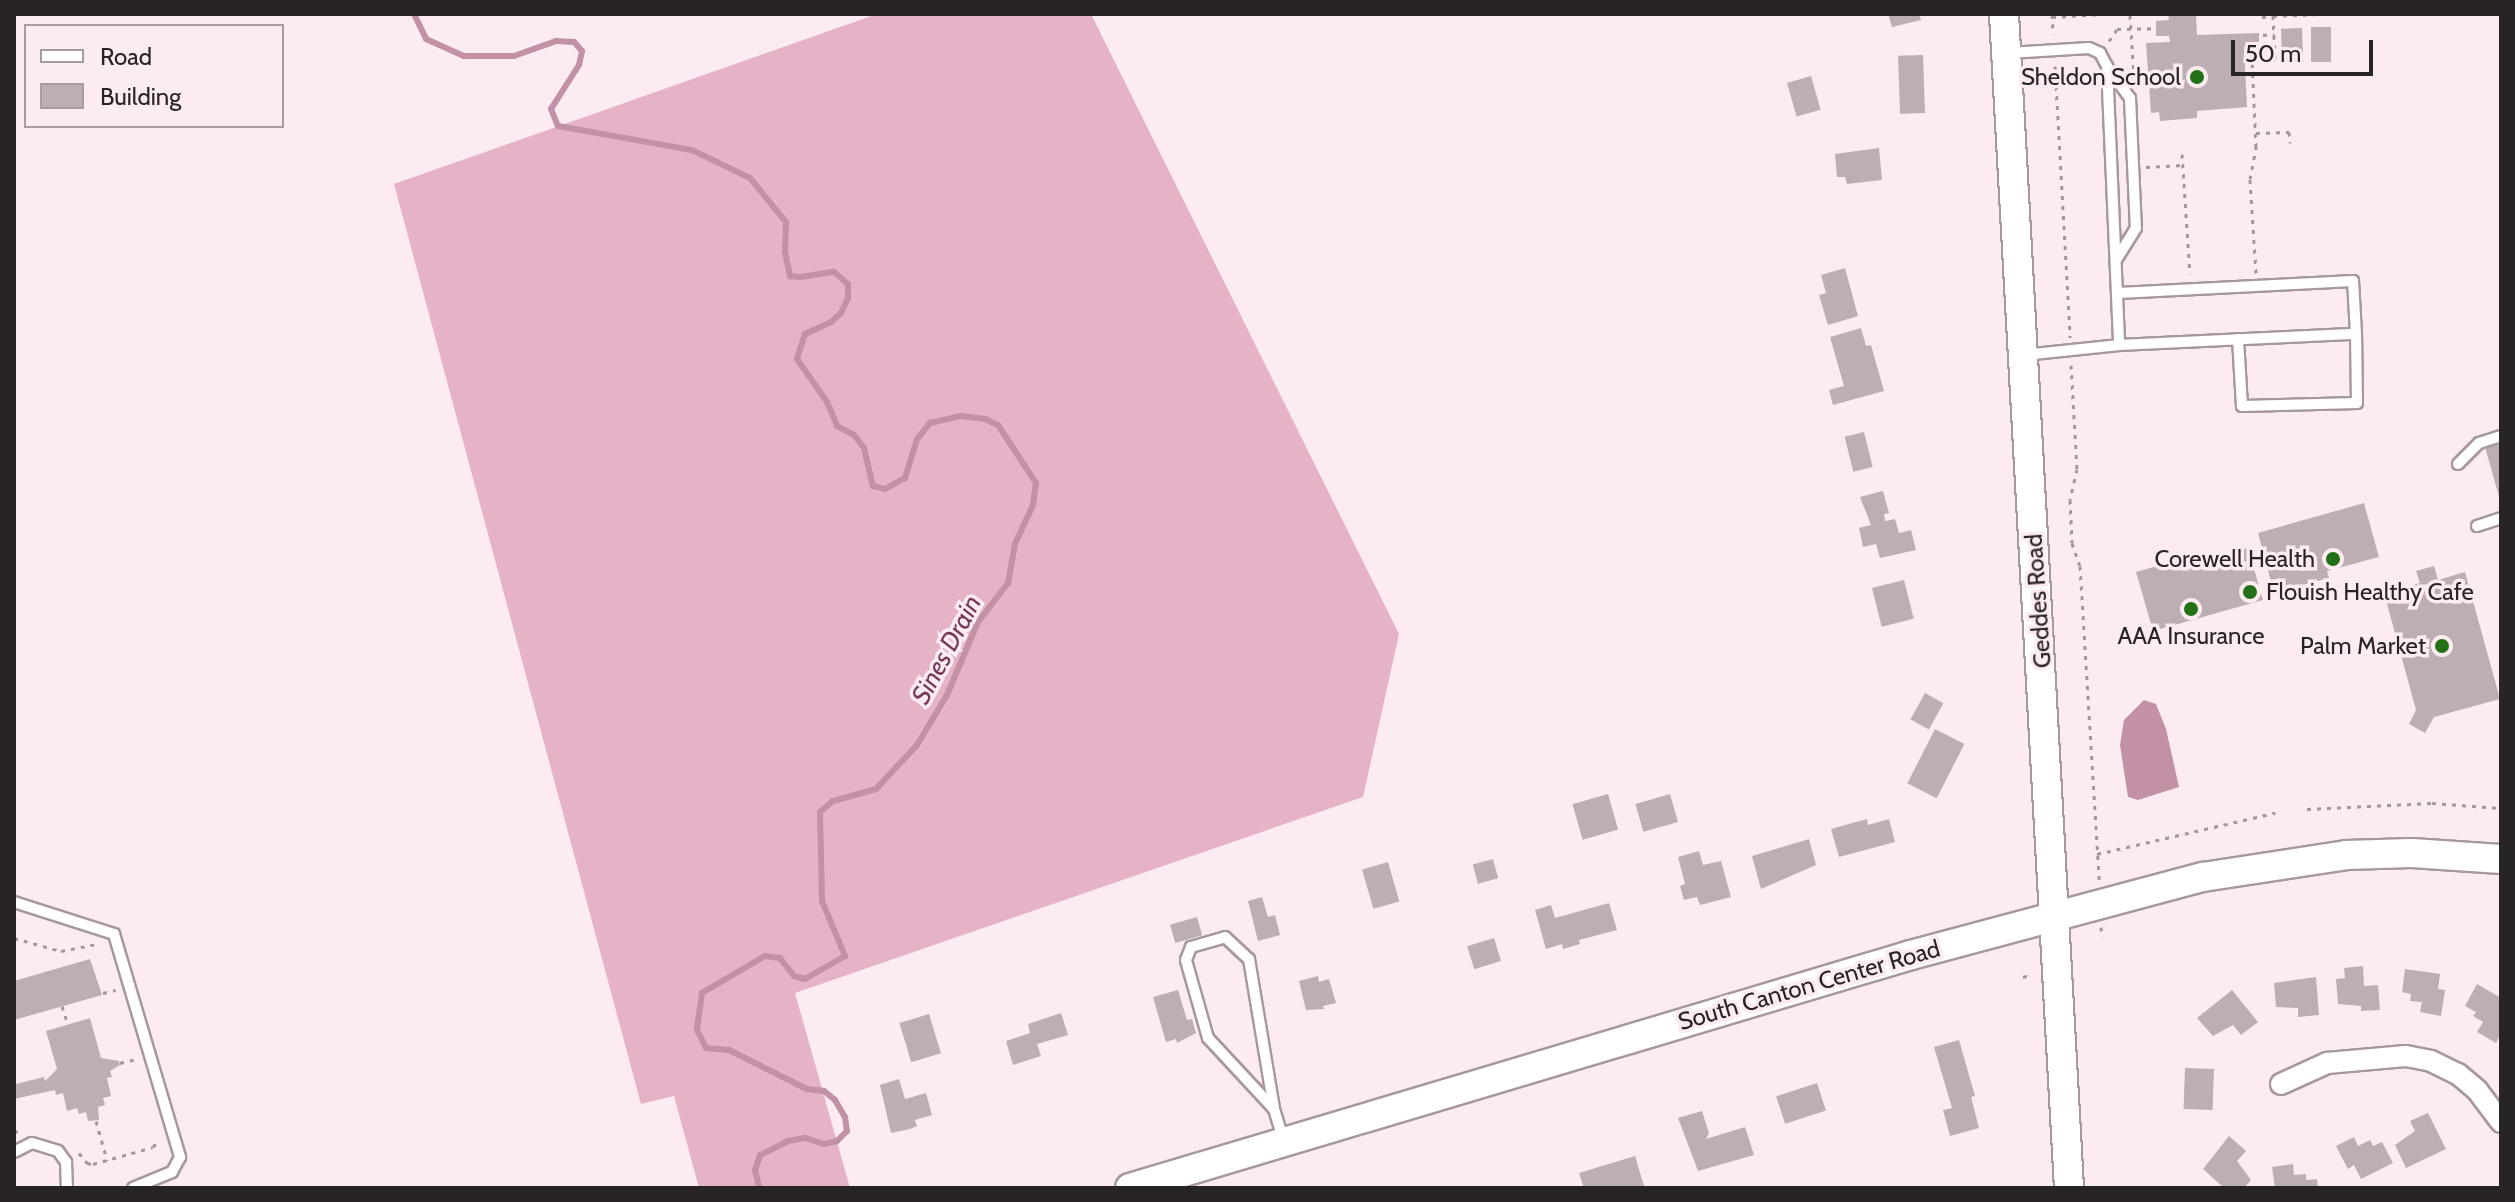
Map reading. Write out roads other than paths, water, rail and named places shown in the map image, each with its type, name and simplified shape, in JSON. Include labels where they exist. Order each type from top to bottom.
[{"type":"main road","name":"Geddes Road","points":[[2004,14],[2069,1188]]},
{"type":"main road","name":"South Canton Center Road","points":[[1130,1188],[1284,1144],[1560,1058],[2055,916],[2203,877],[2294,862],[2412,853],[2501,859]]},
{"type":"street","points":[[2281,1084],[2327,1063],[2406,1056],[2431,1061],[2458,1074],[2477,1090],[2501,1122]]},
{"type":"lane","points":[[2006,54],[2089,48],[2100,53],[2130,98],[2136,228],[2116,260]]},
{"type":"lane","points":[[2107,66],[2119,345]]},
{"type":"lane","points":[[2118,293],[2353,281],[2357,403],[2242,406],[2238,339]]},
{"type":"lane","points":[[2022,355],[2119,345],[2356,334]]},
{"type":"lane","points":[[2458,464],[2479,443],[2501,436]]},
{"type":"lane","points":[[2477,526],[2501,518]]},
{"type":"lane","points":[[14,902],[114,934],[180,1157],[172,1172],[133,1188]]},
{"type":"lane","points":[[1274,1109],[1208,1038],[1186,960],[1191,947],[1225,937],[1249,959],[1274,1109],[1284,1144]]},
{"type":"lane","points":[[14,1152],[32,1143],[58,1151],[66,1162],[67,1188]]},
{"type":"waterway","name":"Sines Drain","points":[[414,14],[426,39],[464,56],[514,56],[556,41],[574,42],[582,51],[579,65],[551,109],[558,126],[692,150],[750,178],[786,222],[785,252],[790,276],[834,272],[848,284],[848,298],[841,313],[831,322],[805,334],[797,359],[827,402],[837,426],[854,435],[864,448],[873,486],[885,489],[905,478],[917,439],[930,423],[961,416],[985,419],[998,425],[1036,483],[1033,505],[1015,544],[1008,583],[978,622],[947,695],[917,745],[876,789],[833,801],[820,812],[822,901],[845,956],[805,979],[794,976],[780,958],[765,956],[702,993],[697,1030],[706,1048],[729,1050],[807,1089],[824,1091],[835,1100],[845,1117],[847,1131],[837,1141],[824,1144],[805,1138],[788,1141],[760,1155],[755,1170],[759,1188]]},
{"type":"place","name":"Sheldon School","points":[[2197,77]]},
{"type":"place","name":"Corewell Health","points":[[2333,559]]},
{"type":"place","name":"Flouish Healthy Cafe","points":[[2250,592]]},
{"type":"place","name":"AAA Insurance","points":[[2191,609]]},
{"type":"place","name":"Palm Market","points":[[2442,646]]}]
